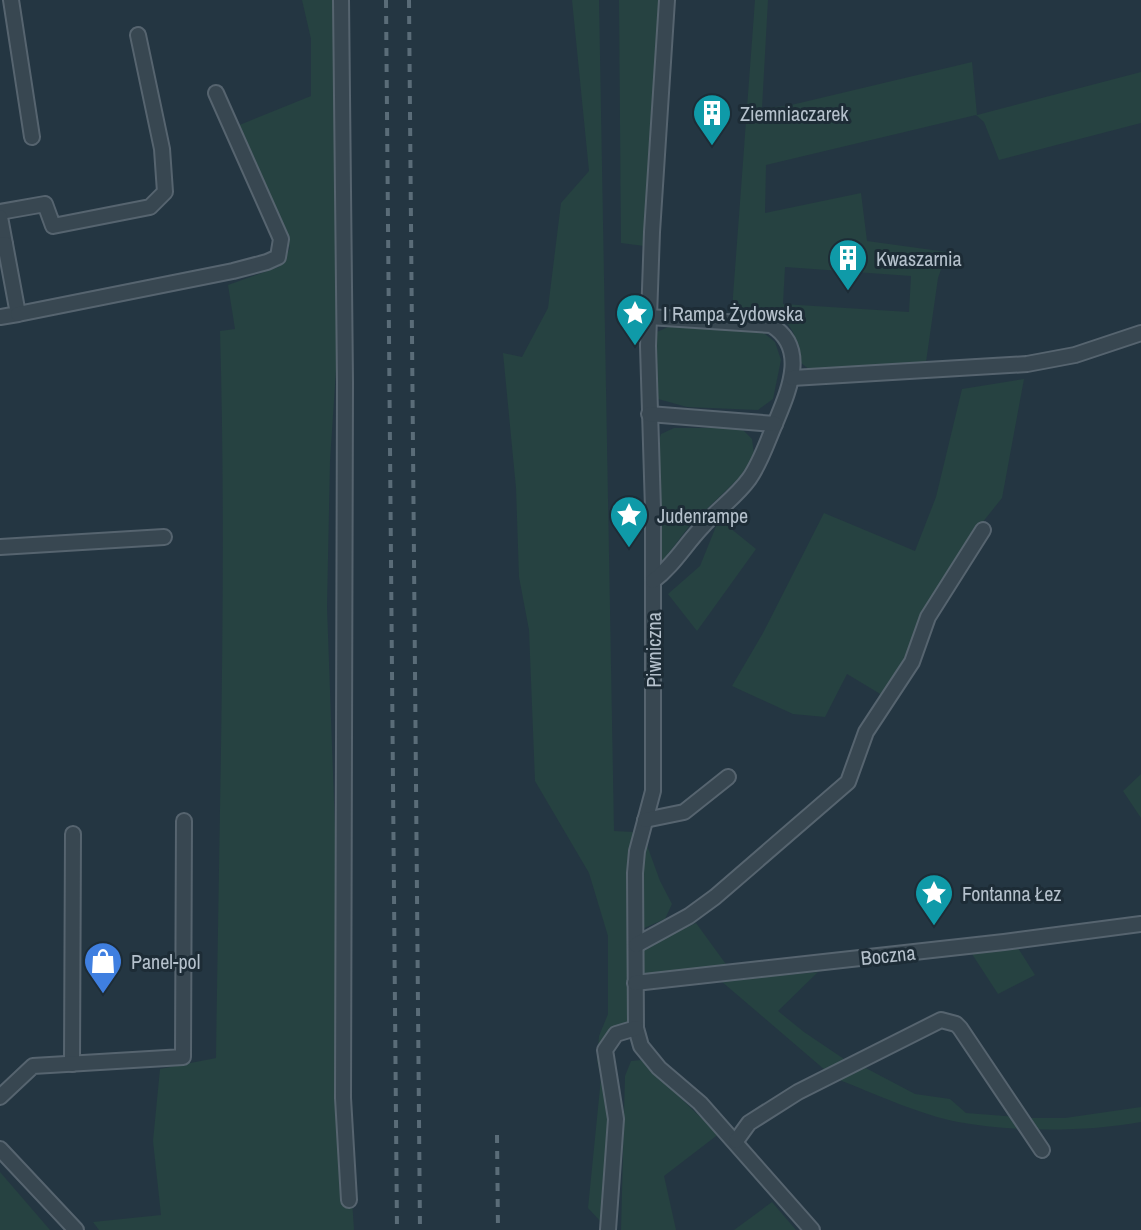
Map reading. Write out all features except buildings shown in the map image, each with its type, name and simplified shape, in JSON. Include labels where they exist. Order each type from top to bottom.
[{"type":"street","points":[[11,0],[32,137]]},
{"type":"street","points":[[341,0],[345,382],[343,1098],[349,1200]]},
{"type":"street","name":"Piwniczna","points":[[667,0],[649,317],[653,791],[637,851],[636,1028],[641,1046],[659,1068],[700,1103],[736,1141],[812,1230]]},
{"type":"street","points":[[18,314],[2,244],[0,215],[45,204],[53,226],[150,207],[165,192],[162,149],[138,35]]},
{"type":"street","points":[[0,317],[233,271],[278,257],[281,239],[216,93]]},
{"type":"street","points":[[649,317],[771,325],[789,346],[793,362],[792,378],[758,465],[742,488],[704,524],[671,565],[653,581]]},
{"type":"street","points":[[792,378],[1027,364],[1075,355],[1141,333]]},
{"type":"street","points":[[649,414],[775,424]]},
{"type":"street","points":[[636,945],[689,916],[715,897],[848,782],[866,732],[912,662],[928,617],[983,530]]},
{"type":"street","points":[[0,547],[164,537]]},
{"type":"street","points":[[645,820],[684,812],[728,777]]},
{"type":"street","points":[[0,1097],[33,1066],[183,1057],[184,821]]},
{"type":"street","points":[[72,1064],[73,834]]},
{"type":"street","name":"Boczna","points":[[635,983],[1141,924]]},
{"type":"street","points":[[736,1141],[749,1123],[798,1092],[941,1020],[960,1028],[1042,1150]]},
{"type":"street","points":[[608,1230],[616,1114],[605,1050],[616,1034],[636,1028]]},
{"type":"street","points":[[0,1149],[76,1230]]},
{"type":"green space","points":[[302,0],[334,0],[336,256],[341,294],[330,461],[327,607],[344,1079],[354,1230],[99,1230],[93,1222],[161,1215],[153,1141],[160,1069],[216,1058],[223,604],[220,331],[235,329],[228,285],[279,267],[290,248],[237,126],[311,96],[311,39]]},
{"type":"green space","points":[[572,0],[599,0],[614,831],[633,832],[627,891],[630,1017],[627,1023],[606,1036],[599,1054],[611,1104],[602,1223],[588,1208],[601,1078],[597,1060],[599,1036],[608,1014],[608,936],[589,873],[535,781],[529,630],[519,577],[516,488],[503,353],[522,357],[548,308],[561,203],[589,171]]},
{"type":"green space","points":[[619,0],[660,0],[644,246],[621,243]]},
{"type":"green space","points":[[755,0],[768,0],[762,108],[787,106],[972,62],[977,115],[1141,72],[1141,123],[999,160],[984,122],[976,115],[766,165],[765,213],[861,193],[867,241],[947,252],[938,278],[926,362],[810,370],[801,363],[793,332],[782,315],[732,310]],"holes":[[[785,267],[911,276],[909,312],[783,304]]]},
{"type":"green space","points":[[675,324],[760,330],[775,342],[781,360],[773,399],[758,410],[687,407],[658,399],[653,341],[657,332]]},
{"type":"green space","points":[[1024,379],[1002,498],[970,538],[905,665],[882,695],[847,674],[825,717],[793,714],[732,686],[763,633],[824,513],[915,551],[936,497],[962,389]]},
{"type":"green space","points":[[674,428],[741,428],[752,439],[754,454],[740,477],[690,525],[662,562],[659,554],[655,453],[661,434]]},
{"type":"green space","points":[[719,519],[756,549],[697,631],[668,594],[700,566]]},
{"type":"green space","points":[[1141,774],[1141,818],[1123,791]]},
{"type":"green space","points":[[644,837],[672,904],[665,919],[642,929],[640,864]]},
{"type":"green space","points":[[696,923],[728,967],[644,975],[642,949]]},
{"type":"green space","points":[[1018,948],[1035,975],[998,994],[972,954]]},
{"type":"green space","points":[[818,972],[778,1011],[844,1059],[825,1070],[721,981]]},
{"type":"green space","points":[[642,1060],[720,1133],[664,1176],[676,1230],[621,1230],[625,1076],[631,1061]]},
{"type":"green space","points":[[860,1065],[915,1094],[950,1099],[966,1113],[1065,1118],[1141,1107],[1141,1122],[1050,1130],[958,1122],[913,1109],[837,1079]]},
{"type":"green space","points":[[0,1172],[50,1230],[0,1230]]},
{"type":"green space","points":[[772,1202],[796,1230],[734,1230]]},
{"type":"railway","points":[[386,0],[397,1230]]},
{"type":"railway","points":[[409,0],[420,1230]]},
{"type":"railway","points":[[497,1135],[498,1230]]},
{"type":"place","name":"Ziemniaczarek","points":[[712,147]]},
{"type":"place","name":"Kwaszarnia","points":[[848,292]]},
{"type":"place","name":"I Rampa Żydowska","points":[[635,347]]},
{"type":"place","name":"Judenrampe","points":[[629,549]]},
{"type":"place","name":"Fontanna Łez","points":[[934,927]]},
{"type":"place","name":"Panel-pol","points":[[103,995]]}]
